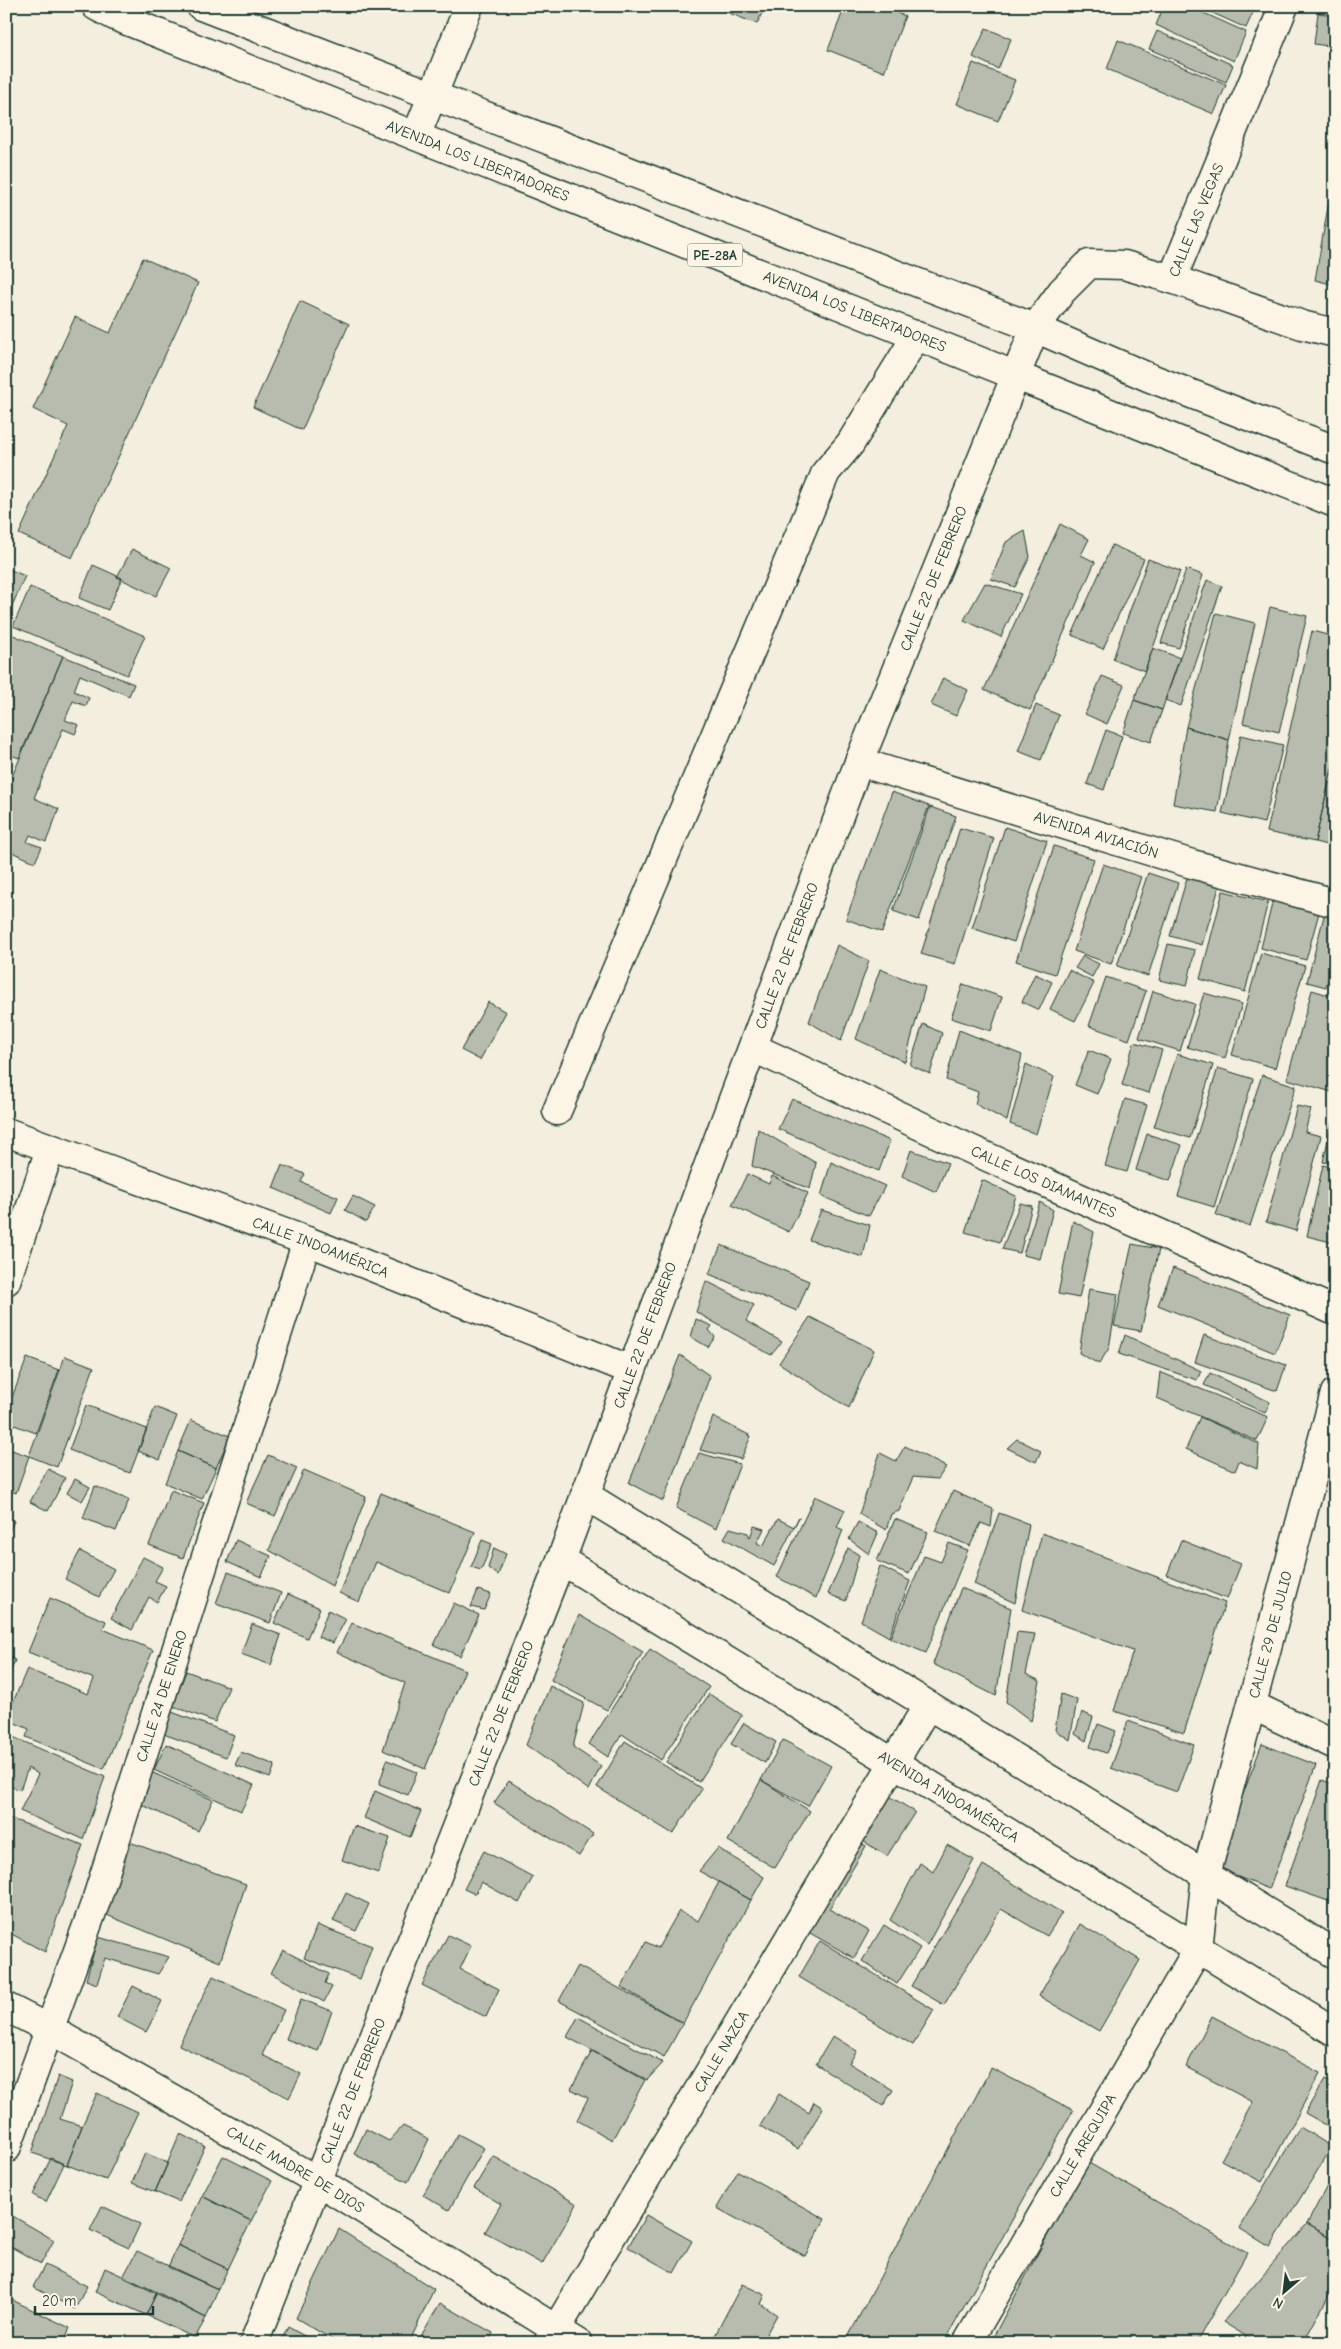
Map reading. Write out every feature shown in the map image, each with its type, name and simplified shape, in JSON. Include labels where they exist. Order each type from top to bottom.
[{"type":"main road","name":"AVENIDA LOS LIBERTADORES","points":[[96,6],[416,136],[1335,503]]},
{"type":"main road","points":[[201,6],[1034,328],[1148,377],[1335,450]]},
{"type":"main road","points":[[416,136],[469,6]]},
{"type":"main road","name":"CALLE LAS VEGAS","points":[[1034,328],[1062,291],[1089,264],[1124,265],[1172,279],[1284,6]]},
{"type":"main road","points":[[1172,279],[1302,326],[1335,333]]},
{"type":"main road","name":"CALLE 22 DE FEBRERO","points":[[254,2343],[561,1560],[754,1048],[859,762],[1034,328]]},
{"type":"main road","points":[[557,1111],[826,472],[850,444],[917,335]]},
{"type":"main road","name":"AVENIDA AVIACIÓN","points":[[859,762],[1192,864],[1335,903]]},
{"type":"main road","name":"CALLE LOS DIAMANTES","points":[[754,1048],[983,1155],[1335,1311]]},
{"type":"main road","name":"CALLE INDOAMÉRICA","points":[[6,1132],[308,1241],[632,1370]]},
{"type":"main road","points":[[6,1280],[50,1149]]},
{"type":"main road","name":"CALLE 24 DE ENERO","points":[[6,2149],[96,1900],[308,1241]]},
{"type":"main road","name":"CALLE 29 DE JULIO","points":[[1198,1949],[1206,1875],[1335,1393]]},
{"type":"main road","points":[[585,1495],[1335,1954]]},
{"type":"main road","name":"AVENIDA INDOAMÉRICA","points":[[561,1560],[1335,2032]]},
{"type":"main road","points":[[1252,1705],[1335,1745]]},
{"type":"main road","name":"CALLE NAZCA","points":[[561,2338],[893,1762],[928,1706]]},
{"type":"main road","name":"CALLE AREQUIPA","points":[[967,2343],[1198,1949]]},
{"type":"main road","name":"CALLE MADRE DE DIOS","points":[[6,2007],[49,2029],[318,2181],[561,2338]]},
{"type":"building","points":[[711,6],[765,6],[757,24]]},
{"type":"building","points":[[845,6],[879,6],[905,16],[884,72],[828,50]]},
{"type":"building","points":[[1164,6],[1188,6],[1246,32],[1234,61],[1156,25]]},
{"type":"building","points":[[1197,6],[1251,6],[1255,8],[1246,28]]},
{"type":"building","points":[[1318,13],[1335,15],[1335,47],[1314,44]]},
{"type":"building","points":[[986,28],[1011,39],[998,69],[973,57]]},
{"type":"building","points":[[1157,31],[1233,65],[1226,82],[1149,49]]},
{"type":"building","points":[[1118,40],[1226,85],[1214,114],[1107,69]]},
{"type":"building","points":[[973,63],[1015,80],[998,121],[957,104]]},
{"type":"building","points":[[1329,201],[1335,203],[1335,285],[1315,280]]},
{"type":"building","points":[[143,258],[198,283],[72,558],[19,534],[68,426],[33,409],[75,317],[110,333]]},
{"type":"building","points":[[300,301],[349,324],[302,430],[253,407]]},
{"type":"building","points":[[1060,524],[1089,539],[1081,555],[1095,562],[1030,710],[984,690]]},
{"type":"building","points":[[1025,531],[1030,557],[1015,587],[991,579],[1006,542]]},
{"type":"building","points":[[1112,545],[1144,559],[1103,649],[1072,635]]},
{"type":"building","points":[[132,549],[171,568],[156,596],[117,577]]},
{"type":"building","points":[[1148,559],[1180,571],[1145,671],[1113,659]]},
{"type":"building","points":[[93,565],[122,578],[108,610],[79,598]]},
{"type":"building","points":[[6,568],[25,576],[6,620]]},
{"type":"building","points":[[1186,569],[1203,575],[1179,648],[1161,643]]},
{"type":"building","points":[[1207,580],[1222,586],[1181,706],[1165,700]]},
{"type":"building","points":[[985,583],[1021,594],[1001,637],[964,620]]},
{"type":"building","points":[[30,587],[145,636],[127,675],[13,626]]},
{"type":"building","points":[[1270,607],[1307,616],[1279,732],[1243,723]]},
{"type":"building","points":[[1216,613],[1255,623],[1229,740],[1186,727]]},
{"type":"building","points":[[1312,631],[1335,637],[1335,756],[1315,842],[1267,832]]},
{"type":"building","points":[[6,632],[63,656],[19,758],[6,753]]},
{"type":"building","points":[[1153,648],[1180,658],[1162,710],[1134,700]]},
{"type":"building","points":[[63,656],[134,684],[129,696],[80,675],[74,691],[89,698],[86,706],[73,701],[65,720],[79,725],[75,734],[63,729],[34,798],[59,809],[46,842],[30,835],[27,842],[42,847],[35,862],[9,851],[6,858],[6,791]]},
{"type":"building","points":[[1102,676],[1124,685],[1107,724],[1085,714]]},
{"type":"building","points":[[943,678],[968,690],[956,716],[931,705]]},
{"type":"building","points":[[1134,700],[1162,710],[1151,742],[1123,733]]},
{"type":"building","points":[[1036,705],[1059,715],[1041,760],[1018,751]]},
{"type":"building","points":[[1186,727],[1229,740],[1217,812],[1173,804]]},
{"type":"building","points":[[1106,730],[1122,736],[1104,790],[1087,784]]},
{"type":"building","points":[[1241,735],[1283,745],[1264,823],[1222,813]]},
{"type":"building","points":[[1335,756],[1335,775],[1331,774]]},
{"type":"building","points":[[1331,774],[1335,775],[1335,847],[1315,842]]},
{"type":"building","points":[[892,792],[929,806],[882,932],[846,919]]},
{"type":"building","points":[[930,807],[956,816],[919,920],[893,911]]},
{"type":"building","points":[[1005,827],[1047,841],[1014,942],[972,928]]},
{"type":"building","points":[[960,828],[994,838],[955,964],[921,954]]},
{"type":"building","points":[[1054,846],[1094,859],[1055,974],[1016,961]]},
{"type":"building","points":[[1103,864],[1141,877],[1111,964],[1074,951]]},
{"type":"building","points":[[1189,871],[1221,881],[1202,945],[1170,936]]},
{"type":"building","points":[[1148,873],[1178,883],[1148,976],[1117,966]]},
{"type":"building","points":[[1223,891],[1268,902],[1245,992],[1200,979]]},
{"type":"building","points":[[1274,896],[1320,909],[1306,960],[1261,948]]},
{"type":"building","points":[[1326,908],[1335,910],[1335,953],[1326,987],[1307,982]]},
{"type":"building","points":[[1168,944],[1195,950],[1187,986],[1159,980]]},
{"type":"building","points":[[837,945],[869,961],[841,1041],[809,1022]]},
{"type":"building","points":[[1261,953],[1305,966],[1275,1068],[1232,1055]]},
{"type":"building","points":[[1083,956],[1099,964],[1092,977],[1075,968]]},
{"type":"building","points":[[880,969],[925,987],[905,1062],[856,1039]]},
{"type":"building","points":[[1069,970],[1094,983],[1075,1021],[1050,1009]]},
{"type":"building","points":[[1035,974],[1052,982],[1039,1010],[1022,1002]]},
{"type":"building","points":[[1106,977],[1146,991],[1129,1040],[1089,1026]]},
{"type":"building","points":[[963,984],[1002,997],[991,1031],[951,1018]]},
{"type":"building","points":[[1312,990],[1335,997],[1335,1082],[1332,1092],[1287,1079]]},
{"type":"building","points":[[1153,991],[1195,1004],[1180,1051],[1139,1038]]},
{"type":"building","points":[[1204,993],[1242,1004],[1225,1058],[1187,1047]]},
{"type":"building","points":[[488,1002],[506,1012],[480,1060],[461,1050]]},
{"type":"building","points":[[923,1024],[942,1033],[930,1074],[910,1065]]},
{"type":"building","points":[[959,1030],[1022,1055],[1007,1121],[975,1104],[978,1092],[946,1080]]},
{"type":"building","points":[[1134,1042],[1162,1050],[1149,1093],[1122,1085]]},
{"type":"building","points":[[1089,1050],[1111,1059],[1097,1094],[1075,1085]]},
{"type":"building","points":[[1177,1054],[1213,1065],[1190,1138],[1154,1127]]},
{"type":"building","points":[[1026,1064],[1054,1077],[1036,1134],[1010,1124]]},
{"type":"building","points":[[1218,1068],[1253,1079],[1214,1207],[1178,1196]]},
{"type":"building","points":[[1262,1075],[1296,1086],[1250,1226],[1216,1215]]},
{"type":"building","points":[[792,1099],[890,1141],[879,1171],[778,1129]]},
{"type":"building","points":[[1125,1099],[1147,1105],[1127,1172],[1105,1166]]},
{"type":"building","points":[[1297,1106],[1311,1109],[1305,1132],[1321,1136],[1296,1231],[1266,1222]]},
{"type":"building","points":[[1335,1109],[1335,1164],[1323,1162]]},
{"type":"building","points":[[758,1129],[816,1163],[810,1189],[752,1166]]},
{"type":"building","points":[[1147,1134],[1182,1145],[1170,1181],[1136,1170]]},
{"type":"building","points":[[911,1150],[948,1163],[936,1192],[902,1176]]},
{"type":"building","points":[[831,1162],[885,1186],[869,1216],[821,1196]]},
{"type":"building","points":[[282,1165],[305,1174],[301,1182],[338,1197],[331,1213],[273,1188]]},
{"type":"building","points":[[1323,1165],[1335,1168],[1335,1243],[1307,1236]]},
{"type":"building","points":[[747,1174],[769,1184],[772,1176],[808,1193],[789,1232],[732,1205]]},
{"type":"building","points":[[982,1180],[1016,1196],[1000,1242],[965,1232]]},
{"type":"building","points":[[353,1196],[375,1207],[366,1222],[345,1210]]},
{"type":"building","points":[[1040,1202],[1053,1210],[1040,1259],[1023,1255]]},
{"type":"building","points":[[1020,1203],[1032,1206],[1020,1253],[1002,1249]]},
{"type":"building","points":[[821,1210],[870,1225],[863,1257],[809,1240]]},
{"type":"building","points":[[1073,1221],[1094,1232],[1079,1298],[1058,1294]]},
{"type":"building","points":[[1132,1244],[1159,1249],[1141,1331],[1114,1326]]},
{"type":"building","points":[[721,1245],[809,1281],[797,1311],[709,1274]]},
{"type":"building","points":[[1173,1268],[1290,1315],[1275,1353],[1158,1305]]},
{"type":"building","points":[[706,1281],[754,1305],[746,1321],[782,1342],[771,1355],[696,1312]]},
{"type":"building","points":[[1089,1289],[1118,1294],[1109,1348],[1099,1364],[1079,1353]]},
{"type":"building","points":[[810,1317],[874,1350],[849,1408],[779,1363]]},
{"type":"building","points":[[696,1319],[712,1326],[709,1330],[715,1337],[708,1347],[691,1337]]},
{"type":"building","points":[[1125,1335],[1201,1371],[1197,1380],[1119,1354]]},
{"type":"building","points":[[1204,1335],[1286,1365],[1277,1391],[1195,1362]]},
{"type":"building","points":[[680,1355],[710,1376],[663,1501],[629,1483]]},
{"type":"building","points":[[65,1356],[94,1367],[57,1467],[29,1456]]},
{"type":"building","points":[[27,1358],[59,1370],[36,1433],[6,1422],[6,1413]]},
{"type":"building","points":[[1160,1372],[1268,1417],[1257,1441],[1157,1398]]},
{"type":"building","points":[[1210,1373],[1270,1402],[1265,1413],[1204,1385]]},
{"type":"building","points":[[86,1405],[147,1429],[130,1473],[69,1450]]},
{"type":"building","points":[[155,1407],[177,1416],[160,1460],[138,1451]]},
{"type":"building","points":[[713,1417],[751,1436],[741,1459],[700,1450]]},
{"type":"building","points":[[1200,1417],[1259,1444],[1257,1469],[1239,1461],[1235,1471],[1186,1449]]},
{"type":"building","points":[[191,1420],[230,1436],[216,1468],[178,1451]]},
{"type":"building","points":[[1017,1439],[1041,1451],[1036,1462],[1007,1448]]},
{"type":"building","points":[[905,1446],[946,1467],[938,1479],[913,1477],[899,1511],[891,1514],[886,1530],[859,1514],[880,1453],[896,1461]]},
{"type":"building","points":[[6,1448],[29,1456],[16,1493],[6,1489]]},
{"type":"building","points":[[178,1451],[216,1468],[202,1499],[165,1483]]},
{"type":"building","points":[[699,1453],[740,1464],[716,1529],[676,1508]]},
{"type":"building","points":[[268,1455],[297,1468],[275,1516],[246,1503]]},
{"type":"building","points":[[48,1469],[65,1478],[48,1511],[30,1502]]},
{"type":"building","points":[[304,1470],[366,1497],[332,1586],[269,1550]]},
{"type":"building","points":[[75,1479],[90,1487],[82,1501],[67,1493]]},
{"type":"building","points":[[95,1486],[129,1500],[116,1531],[83,1518]]},
{"type":"building","points":[[171,1490],[204,1503],[183,1558],[149,1545]]},
{"type":"building","points":[[953,1491],[993,1509],[991,1527],[981,1523],[970,1546],[935,1531]]},
{"type":"building","points":[[381,1493],[475,1532],[450,1593],[376,1562],[359,1602],[339,1593]]},
{"type":"building","points":[[815,1496],[845,1510],[837,1527],[843,1530],[816,1598],[777,1577]]},
{"type":"building","points":[[999,1513],[1029,1524],[1015,1603],[974,1584]]},
{"type":"building","points":[[6,1517],[14,1521],[6,1538]]},
{"type":"building","points":[[778,1519],[794,1527],[774,1566],[724,1538],[730,1528],[748,1533],[750,1538],[754,1526],[764,1529],[757,1543],[763,1546]]},
{"type":"building","points":[[895,1519],[928,1532],[909,1574],[877,1561]]},
{"type":"building","points":[[858,1522],[878,1533],[869,1554],[849,1539]]},
{"type":"building","points":[[1042,1533],[1225,1603],[1184,1733],[1114,1711],[1133,1651],[1022,1610]]},
{"type":"building","points":[[236,1540],[271,1556],[261,1577],[227,1562]]},
{"type":"building","points":[[482,1540],[492,1544],[481,1570],[471,1567]]},
{"type":"building","points":[[1181,1540],[1241,1564],[1227,1599],[1167,1575]]},
{"type":"building","points":[[949,1543],[968,1550],[926,1653],[890,1638],[924,1556],[941,1562]]},
{"type":"building","points":[[494,1548],[506,1554],[498,1575],[488,1568]]},
{"type":"building","points":[[848,1548],[859,1555],[846,1601],[828,1594]]},
{"type":"building","points":[[80,1551],[114,1569],[99,1597],[65,1579]]},
{"type":"building","points":[[143,1557],[163,1567],[155,1581],[166,1586],[157,1602],[149,1597],[132,1630],[111,1618]]},
{"type":"building","points":[[880,1566],[910,1581],[889,1637],[861,1621]]},
{"type":"building","points":[[228,1572],[281,1593],[270,1623],[216,1603]]},
{"type":"building","points":[[961,1588],[1011,1608],[996,1696],[933,1664]]},
{"type":"building","points":[[478,1590],[491,1594],[484,1610],[471,1607]]},
{"type":"building","points":[[288,1594],[320,1608],[307,1638],[274,1623]]},
{"type":"building","points":[[50,1598],[106,1621],[103,1629],[153,1650],[104,1769],[26,1737],[29,1729],[6,1719],[27,1669],[88,1694],[94,1679],[28,1652]]},
{"type":"building","points":[[454,1603],[479,1615],[460,1656],[434,1645]]},
{"type":"building","points":[[328,1610],[346,1619],[333,1643],[318,1637]]},
{"type":"building","points":[[579,1615],[643,1652],[607,1710],[551,1680]]},
{"type":"building","points":[[352,1623],[465,1670],[425,1769],[383,1750],[405,1683],[337,1652]]},
{"type":"building","points":[[252,1624],[281,1635],[271,1665],[241,1654]]},
{"type":"building","points":[[1017,1632],[1035,1634],[1026,1674],[1040,1681],[1031,1721],[1006,1702]]},
{"type":"building","points":[[6,1636],[12,1641],[6,1654]]},
{"type":"building","points":[[650,1649],[709,1687],[661,1760],[622,1734],[608,1757],[589,1744]]},
{"type":"building","points":[[6,1656],[15,1660],[6,1685]]},
{"type":"building","points":[[186,1671],[229,1687],[215,1722],[173,1706]]},
{"type":"building","points":[[550,1686],[584,1703],[573,1747],[601,1766],[589,1790],[526,1745]]},
{"type":"building","points":[[709,1694],[742,1715],[699,1782],[666,1762]]},
{"type":"building","points":[[1061,1694],[1077,1700],[1070,1740],[1055,1730]]},
{"type":"building","points":[[169,1711],[234,1735],[226,1757],[161,1733]]},
{"type":"building","points":[[1082,1712],[1093,1717],[1086,1741],[1075,1734]]},
{"type":"building","points":[[1128,1721],[1194,1745],[1177,1792],[1111,1768]]},
{"type":"building","points":[[744,1723],[776,1742],[765,1763],[731,1744]]},
{"type":"building","points":[[1098,1724],[1116,1731],[1106,1753],[1090,1747]]},
{"type":"building","points":[[6,1734],[105,1777],[83,1839],[20,1811],[38,1774],[28,1768],[20,1790],[11,1786],[6,1797]]},
{"type":"building","points":[[783,1740],[831,1766],[808,1806],[761,1780]]},
{"type":"building","points":[[625,1741],[702,1789],[673,1834],[597,1787]]},
{"type":"building","points":[[166,1744],[254,1785],[241,1811],[154,1770]]},
{"type":"building","points":[[1262,1744],[1316,1765],[1269,1889],[1215,1868]]},
{"type":"building","points":[[241,1752],[275,1765],[270,1778],[235,1765]]},
{"type":"building","points":[[387,1760],[417,1772],[408,1795],[379,1784]]},
{"type":"building","points":[[151,1772],[213,1800],[198,1831],[136,1802]]},
{"type":"building","points":[[761,1780],[810,1811],[775,1868],[728,1841]]},
{"type":"building","points":[[1322,1780],[1335,1785],[1335,1892],[1331,1902],[1285,1886]]},
{"type":"building","points":[[509,1781],[593,1834],[579,1856],[494,1803]]},
{"type":"building","points":[[375,1791],[421,1811],[410,1837],[364,1818]]},
{"type":"building","points":[[883,1792],[915,1812],[887,1856],[855,1836]]},
{"type":"building","points":[[6,1817],[83,1845],[45,1952],[6,1931]]},
{"type":"building","points":[[354,1826],[390,1838],[378,1873],[342,1860]]},
{"type":"building","points":[[852,1838],[866,1846],[829,1909],[869,1931],[854,1958],[801,1928]]},
{"type":"building","points":[[124,1840],[246,1884],[220,1962],[102,1913]]},
{"type":"building","points":[[947,1845],[974,1860],[927,1945],[890,1920],[920,1863],[933,1872]]},
{"type":"building","points":[[718,1848],[764,1877],[751,1900],[699,1871]]},
{"type":"building","points":[[484,1851],[533,1877],[519,1903],[481,1882],[475,1894],[464,1889]]},
{"type":"building","points":[[983,1865],[1062,1913],[1047,1936],[1001,1909],[944,2005],[911,1986]]},
{"type":"building","points":[[719,1882],[751,1900],[683,2023],[621,1987],[646,1942],[658,1948],[679,1911],[698,1921]]},
{"type":"building","points":[[346,1893],[369,1904],[356,1931],[333,1921]]},
{"type":"building","points":[[1080,1924],[1140,1960],[1099,2031],[1039,1996]]},
{"type":"building","points":[[317,1925],[372,1946],[360,1979],[304,1958]]},
{"type":"building","points":[[884,1925],[920,1948],[897,1984],[862,1961]]},
{"type":"building","points":[[448,1935],[471,1946],[460,1969],[499,1989],[486,2017],[422,1985]]},
{"type":"building","points":[[98,1937],[169,1957],[158,1974],[105,1958],[97,1984],[86,1980]]},
{"type":"building","points":[[820,1941],[934,2010],[913,2045],[799,1977]]},
{"type":"building","points":[[283,1950],[329,1974],[325,1983],[332,1987],[324,2002],[271,1973]]},
{"type":"building","points":[[578,1966],[683,2023],[664,2057],[559,2001]]},
{"type":"building","points":[[213,1976],[284,2010],[262,2055],[301,2074],[289,2098],[179,2045]]},
{"type":"building","points":[[133,1986],[162,2001],[146,2032],[117,2017]]},
{"type":"building","points":[[301,1999],[332,2011],[318,2051],[286,2039]]},
{"type":"building","points":[[1212,2016],[1320,2073],[1262,2182],[1221,2160],[1253,2102],[1186,2067]]},
{"type":"building","points":[[578,2017],[663,2063],[647,2080],[567,2037]]},
{"type":"building","points":[[833,2036],[857,2051],[849,2063],[893,2090],[883,2106],[816,2064]]},
{"type":"building","points":[[592,2051],[645,2080],[612,2140],[577,2120],[588,2098],[571,2089]]},
{"type":"building","points":[[991,2068],[1073,2110],[944,2343],[845,2343]]},
{"type":"building","points":[[58,2076],[72,2082],[60,2119],[82,2126],[67,2165],[32,2153]]},
{"type":"building","points":[[1325,2079],[1335,2084],[1335,2130],[1305,2113]]},
{"type":"building","points":[[97,2093],[138,2112],[106,2180],[67,2165]]},
{"type":"building","points":[[779,2094],[809,2113],[814,2102],[823,2108],[798,2149],[760,2126]]},
{"type":"building","points":[[403,2126],[429,2139],[408,2182],[354,2154],[366,2129],[389,2141]]},
{"type":"building","points":[[1300,2127],[1332,2147],[1270,2247],[1239,2228]]},
{"type":"building","points":[[180,2134],[205,2146],[179,2202],[155,2192]]},
{"type":"building","points":[[458,2134],[484,2148],[449,2210],[423,2195]]},
{"type":"building","points":[[145,2153],[168,2163],[155,2192],[132,2183]]},
{"type":"building","points":[[223,2156],[272,2181],[251,2221],[202,2196]]},
{"type":"building","points":[[493,2156],[577,2204],[542,2264],[485,2232],[501,2204],[474,2188]]},
{"type":"building","points":[[51,2158],[64,2164],[46,2202],[33,2195]]},
{"type":"building","points":[[1087,2162],[1247,2253],[1196,2343],[995,2343],[991,2341]]},
{"type":"building","points":[[738,2171],[825,2219],[805,2256],[717,2208]]},
{"type":"building","points":[[1327,2186],[1335,2190],[1335,2240],[1307,2224]]},
{"type":"building","points":[[202,2196],[251,2221],[228,2269],[178,2245]]},
{"type":"building","points":[[102,2206],[140,2224],[129,2248],[90,2230]]},
{"type":"building","points":[[11,2215],[54,2240],[41,2264],[6,2244],[6,2223]]},
{"type":"building","points":[[646,2215],[692,2241],[674,2273],[628,2247]]},
{"type":"building","points":[[1307,2224],[1335,2240],[1335,2284],[1303,2343],[1257,2343],[1223,2322]]},
{"type":"building","points":[[339,2229],[434,2289],[409,2343],[338,2343],[296,2318]]},
{"type":"building","points":[[178,2245],[228,2269],[218,2289],[168,2267]]},
{"type":"building","points":[[137,2251],[218,2289],[206,2318],[123,2277]]},
{"type":"building","points":[[45,2265],[87,2286],[75,2309],[33,2287]]},
{"type":"building","points":[[105,2268],[157,2292],[146,2315],[95,2292]]},
{"type":"building","points":[[742,2284],[765,2295],[761,2304],[777,2315],[761,2343],[711,2343]]},
{"type":"building","points":[[157,2292],[206,2318],[195,2338],[146,2315]]},
{"type":"building","points":[[6,2297],[70,2328],[63,2343],[6,2343]]},
{"type":"building","points":[[440,2303],[493,2333],[488,2343],[417,2343]]},
{"type":"building","points":[[288,2327],[317,2343],[280,2343]]},
{"type":"building","points":[[155,2335],[169,2343],[151,2343]]}]
